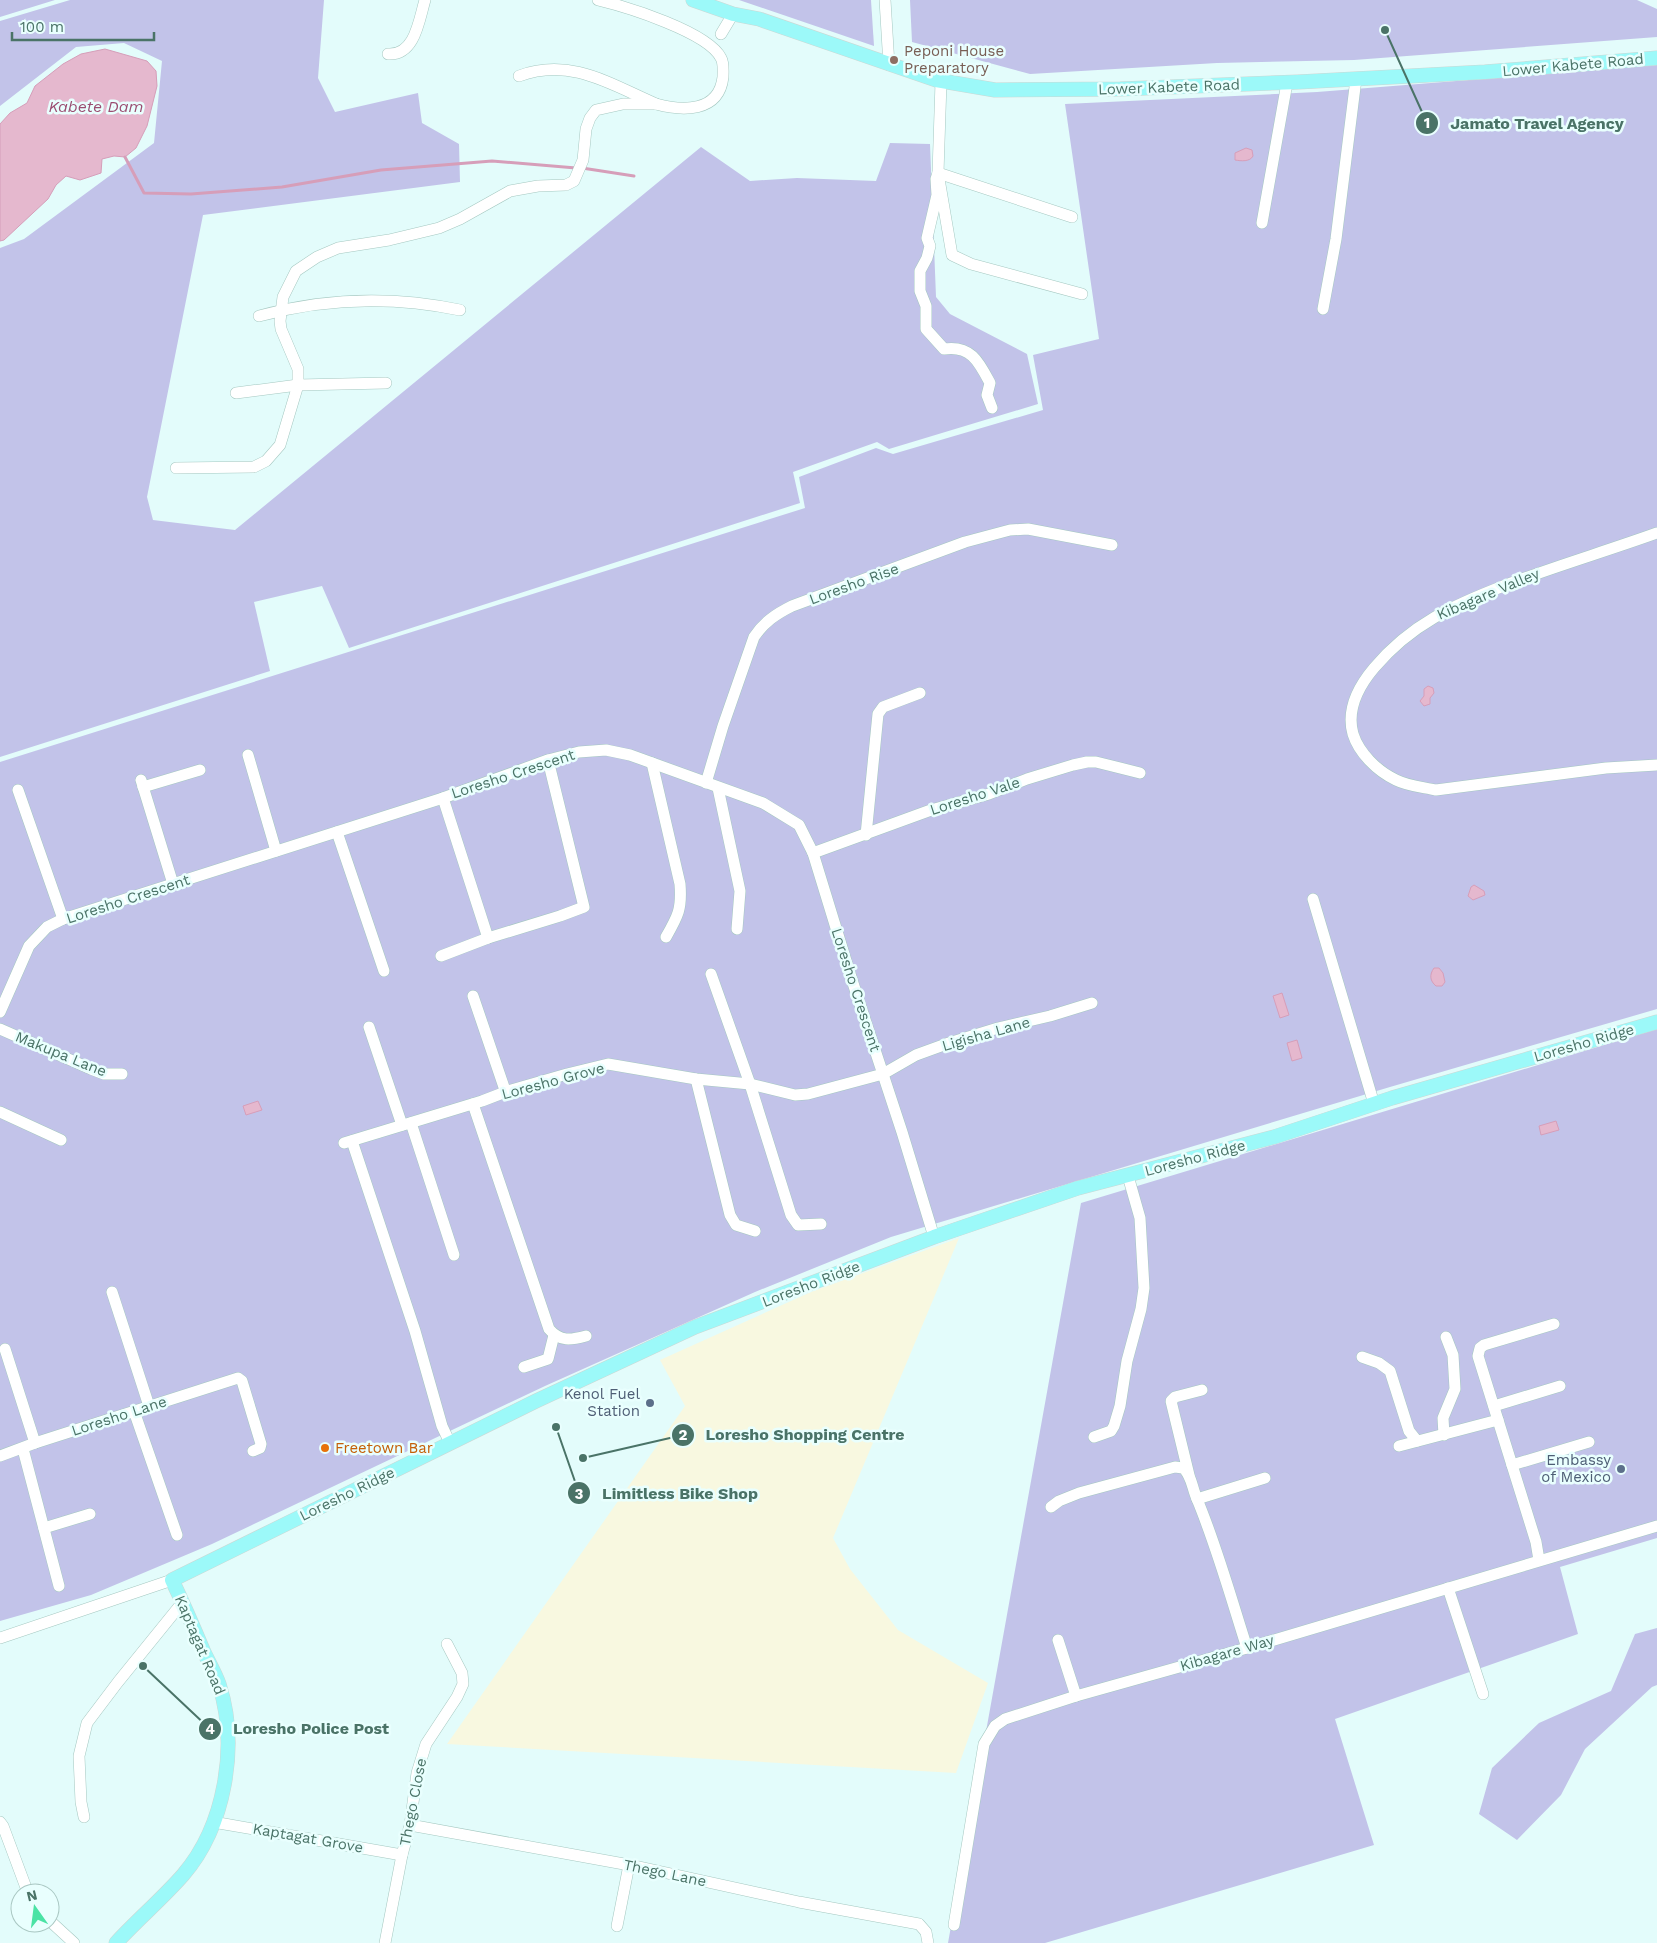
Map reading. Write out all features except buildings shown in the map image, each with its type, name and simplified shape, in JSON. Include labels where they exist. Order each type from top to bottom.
[{"type":"main road","name":"Lower Kabete Road","points":[[693,0],[733,14],[759,18],[941,82],[995,90],[1075,90],[1287,83],[1553,68],[1657,58]]},
{"type":"main road","name":"Loresho Ridge","points":[[172,1580],[579,1380],[695,1328],[934,1237],[1078,1188],[1274,1136],[1374,1104],[1657,1022]]},
{"type":"main road","name":"Kaptagat Road","points":[[116,1943],[183,1875],[198,1853],[213,1822],[222,1793],[228,1758],[228,1729],[218,1683],[172,1580]]},
{"type":"street","points":[[388,54],[399,53],[404,50],[412,39],[425,0]]},
{"type":"street","points":[[519,76],[536,70],[577,71],[594,76],[656,104],[667,107],[698,108],[716,96],[722,85],[723,72],[722,58],[716,41],[598,0]]},
{"type":"street","points":[[885,0],[889,65]]},
{"type":"street","points":[[716,41],[733,14]]},
{"type":"street","points":[[1323,309],[1336,239],[1356,79]]},
{"type":"street","points":[[941,82],[938,173],[952,255],[971,264],[1082,294]]},
{"type":"street","points":[[1262,223],[1287,83]]},
{"type":"street","points":[[176,468],[254,467],[266,461],[280,445],[298,385],[298,369],[281,329],[280,313],[283,297],[296,271],[317,257],[351,244],[390,240],[439,228],[460,219],[510,191],[538,186],[566,185],[574,181],[583,160],[586,129],[590,118],[596,110],[623,104],[656,104]]},
{"type":"street","points":[[938,173],[1072,217]]},
{"type":"street","points":[[938,173],[936,180],[937,195],[927,238],[930,246],[927,258],[920,271],[920,291],[926,306],[926,329],[944,349],[954,348],[971,353],[990,383],[987,394],[992,408]]},
{"type":"street","points":[[259,316],[282,310],[344,302],[384,300],[421,302],[460,310]]},
{"type":"street","points":[[236,393],[298,385],[386,383]]},
{"type":"street","name":"Loresho Rise","points":[[706,783],[723,726],[754,637],[773,616],[792,606],[965,542],[1010,530],[1028,529],[1112,545]]},
{"type":"street","name":"Kibagare Valley","points":[[1657,533],[1532,574],[1465,601],[1426,621],[1395,644],[1359,688],[1352,703],[1352,728],[1356,744],[1378,768],[1395,780],[1410,786],[1436,790],[1606,768],[1657,765]]},
{"type":"street","points":[[866,835],[878,714],[883,707],[920,693]]},
{"type":"street","name":"Loresho Crescent","points":[[0,1012],[29,946],[47,928],[63,920],[443,798],[548,760],[579,752],[606,750],[630,755],[764,803],[788,816],[799,825],[813,853],[850,977],[883,1074],[934,1237]]},
{"type":"street","points":[[248,755],[276,851]]},
{"type":"street","points":[[441,956],[488,938],[584,907],[548,760]]},
{"type":"street","name":"Loresho Vale","points":[[813,853],[931,810],[1087,762],[1096,762],[1140,773]]},
{"type":"street","points":[[652,763],[680,884],[682,903],[676,920],[666,937]]},
{"type":"street","points":[[173,884],[142,784],[200,770]]},
{"type":"street","points":[[718,788],[740,891],[737,929]]},
{"type":"street","points":[[18,790],[63,920]]},
{"type":"street","points":[[443,798],[488,938]]},
{"type":"street","points":[[337,832],[384,971]]},
{"type":"street","points":[[1314,899],[1374,1104]]},
{"type":"street","points":[[711,974],[750,1084],[791,1215],[798,1225],[821,1224]]},
{"type":"street","points":[[473,996],[506,1092]]},
{"type":"street","name":"Ligisha Lane","points":[[883,1074],[916,1056],[948,1044],[998,1028],[1050,1016],[1092,1003]]},
{"type":"street","points":[[369,1027],[454,1255]]},
{"type":"street","name":"Makupa Lane","points":[[0,1028],[91,1070],[104,1074],[122,1074]]},
{"type":"street","name":"Loresho Grove","points":[[450,1443],[442,1426],[415,1332],[348,1142],[506,1092],[608,1064],[696,1079],[750,1084],[796,1095],[808,1094],[883,1074]]},
{"type":"street","points":[[696,1079],[730,1215],[736,1225],[755,1231]]},
{"type":"street","points":[[473,1104],[549,1329],[554,1335],[566,1340],[586,1336]]},
{"type":"street","points":[[0,1112],[61,1140]]},
{"type":"street","points":[[1094,1437],[1106,1434],[1114,1426],[1120,1406],[1127,1361],[1141,1309],[1144,1288],[1140,1218],[1128,1176]]},
{"type":"street","points":[[112,1292],[149,1406]]},
{"type":"street","points":[[1539,1560],[1536,1542],[1478,1356],[1480,1348],[1490,1342],[1554,1324]]},
{"type":"street","points":[[524,1367],[548,1359],[554,1335]]},
{"type":"street","points":[[1444,1435],[1443,1418],[1455,1390],[1453,1355],[1446,1337]]},
{"type":"street","points":[[5,1349],[35,1443]]},
{"type":"street","points":[[1362,1357],[1379,1363],[1390,1371],[1409,1431],[1417,1441]]},
{"type":"street","name":"Loresho Lane","points":[[0,1456],[238,1378],[242,1381],[261,1444],[260,1448],[253,1451]]},
{"type":"street","points":[[1494,1406],[1560,1386]]},
{"type":"street","points":[[1202,1390],[1175,1397],[1171,1401],[1189,1475],[1215,1546],[1247,1648]]},
{"type":"street","points":[[134,1411],[177,1535]]},
{"type":"street","points":[[1399,1446],[1498,1420]]},
{"type":"street","points":[[1512,1465],[1589,1442]]},
{"type":"street","points":[[23,1449],[59,1586]]},
{"type":"street","points":[[1051,1507],[1059,1501],[1079,1493],[1175,1467],[1183,1468],[1189,1475]]},
{"type":"street","points":[[1197,1499],[1265,1478]]},
{"type":"street","points":[[44,1528],[90,1514]]},
{"type":"street","name":"Kibagare Way","points":[[954,1925],[983,1753],[988,1735],[995,1726],[1014,1715],[1657,1526]]},
{"type":"street","name":"Loresho Ridge","points":[[0,1638],[172,1580]]},
{"type":"street","points":[[1448,1588],[1483,1694]]},
{"type":"street","points":[[84,1817],[80,1802],[79,1756],[87,1723],[129,1667],[182,1603]]},
{"type":"street","points":[[1058,1640],[1076,1696]]},
{"type":"street","name":"Thego Close","points":[[385,1943],[402,1855],[410,1825],[417,1773],[426,1744],[458,1697],[463,1684],[462,1672],[447,1644]]},
{"type":"street","points":[[0,1822],[24,1883]]},
{"type":"street","name":"Kaptagat Grove","points":[[213,1822],[402,1855]]},
{"type":"street","name":"Thego Lane","points":[[410,1825],[629,1865],[799,1902],[919,1924],[926,1932],[928,1943]]},
{"type":"street","points":[[617,1926],[629,1865]]},
{"type":"street","points":[[60,1930],[74,1943]]},
{"type":"shaded area","points":[[0,0],[55,0],[0,17]]},
{"type":"shaded area","points":[[70,0],[324,0],[318,78],[335,112],[418,93],[422,123],[459,144],[460,182],[203,215],[147,497],[153,520],[235,530],[701,147],[750,181],[797,178],[876,181],[890,143],[930,144],[936,297],[950,314],[1027,354],[1038,404],[889,449],[877,442],[793,472],[800,503],[349,648],[322,586],[254,602],[270,671],[0,757],[0,248],[24,239],[154,143],[162,61],[124,43],[76,47],[0,106],[0,21]]},
{"type":"shaded area","points":[[739,0],[871,0],[874,46]]},
{"type":"shaded area","points":[[910,0],[1637,0],[1657,9],[1657,37],[1354,60],[1217,63],[1030,74],[912,42]]},
{"type":"shaded area","points":[[1657,65],[1657,1009],[891,1237],[755,1292],[545,1386],[212,1544],[91,1595],[0,1621],[0,762],[805,508],[799,477],[876,448],[893,454],[1043,410],[1033,355],[1099,339],[1065,104],[1317,92]]},
{"type":"shaded area","points":[[1657,1029],[1657,1538],[1560,1567],[1578,1634],[1335,1719],[1374,1845],[1045,1943],[948,1943],[1081,1203]]},
{"type":"shaded area","points":[[959,1238],[833,1538],[850,1569],[898,1630],[988,1683],[956,1773],[447,1744],[685,1406],[660,1360],[811,1292]]},
{"type":"shaded area","points":[[1657,1628],[1657,1685],[1652,1687],[1585,1749],[1561,1795],[1517,1840],[1479,1814],[1492,1768],[1539,1723],[1611,1691],[1635,1634]]},
{"type":"water","name":"Kabete Dam","points":[[105,49],[147,61],[156,71],[157,86],[147,126],[136,148],[125,157],[114,156],[102,159],[101,173],[80,180],[66,176],[56,185],[48,199],[4,240],[0,241],[0,124],[10,113],[27,103],[35,86],[63,64],[81,54]]},
{"type":"water","points":[[1246,148],[1252,150],[1252,158],[1245,161],[1235,160],[1235,153]]},
{"type":"water","points":[[1428,686],[1433,688],[1434,693],[1430,698],[1430,704],[1424,706],[1420,701],[1424,696],[1424,689]]},
{"type":"water","points":[[1474,885],[1484,891],[1485,895],[1473,900],[1468,896],[1471,887]]},
{"type":"water","points":[[1434,968],[1439,968],[1443,973],[1445,982],[1442,986],[1436,986],[1431,980],[1431,973]]},
{"type":"water","points":[[1282,993],[1289,1015],[1280,1018],[1273,996]]},
{"type":"water","points":[[1297,1040],[1302,1058],[1292,1061],[1287,1043]]},
{"type":"water","points":[[258,1101],[262,1110],[246,1115],[243,1106]]},
{"type":"water","points":[[1556,1121],[1559,1130],[1541,1135],[1539,1126]]},
{"type":"waterway","points":[[125,157],[144,193],[191,194],[282,187],[381,170],[492,161],[576,168]]},
{"type":"waterway","points":[[582,168],[634,176]]},
{"type":"place","name":"Jamato Travel Agency","points":[[1385,30]]},
{"type":"place","name":"Peponi House Preparatory","points":[[894,60]]},
{"type":"place","name":"Kenol Fuel Station","points":[[650,1403]]},
{"type":"place","name":"Limitless Bike Shop","points":[[556,1427]]},
{"type":"place","name":"Freetown Bar","points":[[325,1448]]},
{"type":"place","name":"Loresho Shopping Centre","points":[[583,1458]]},
{"type":"place","name":"Embassy of Mexico","points":[[1621,1469]]},
{"type":"place","name":"Loresho Police Post","points":[[143,1666]]}]
